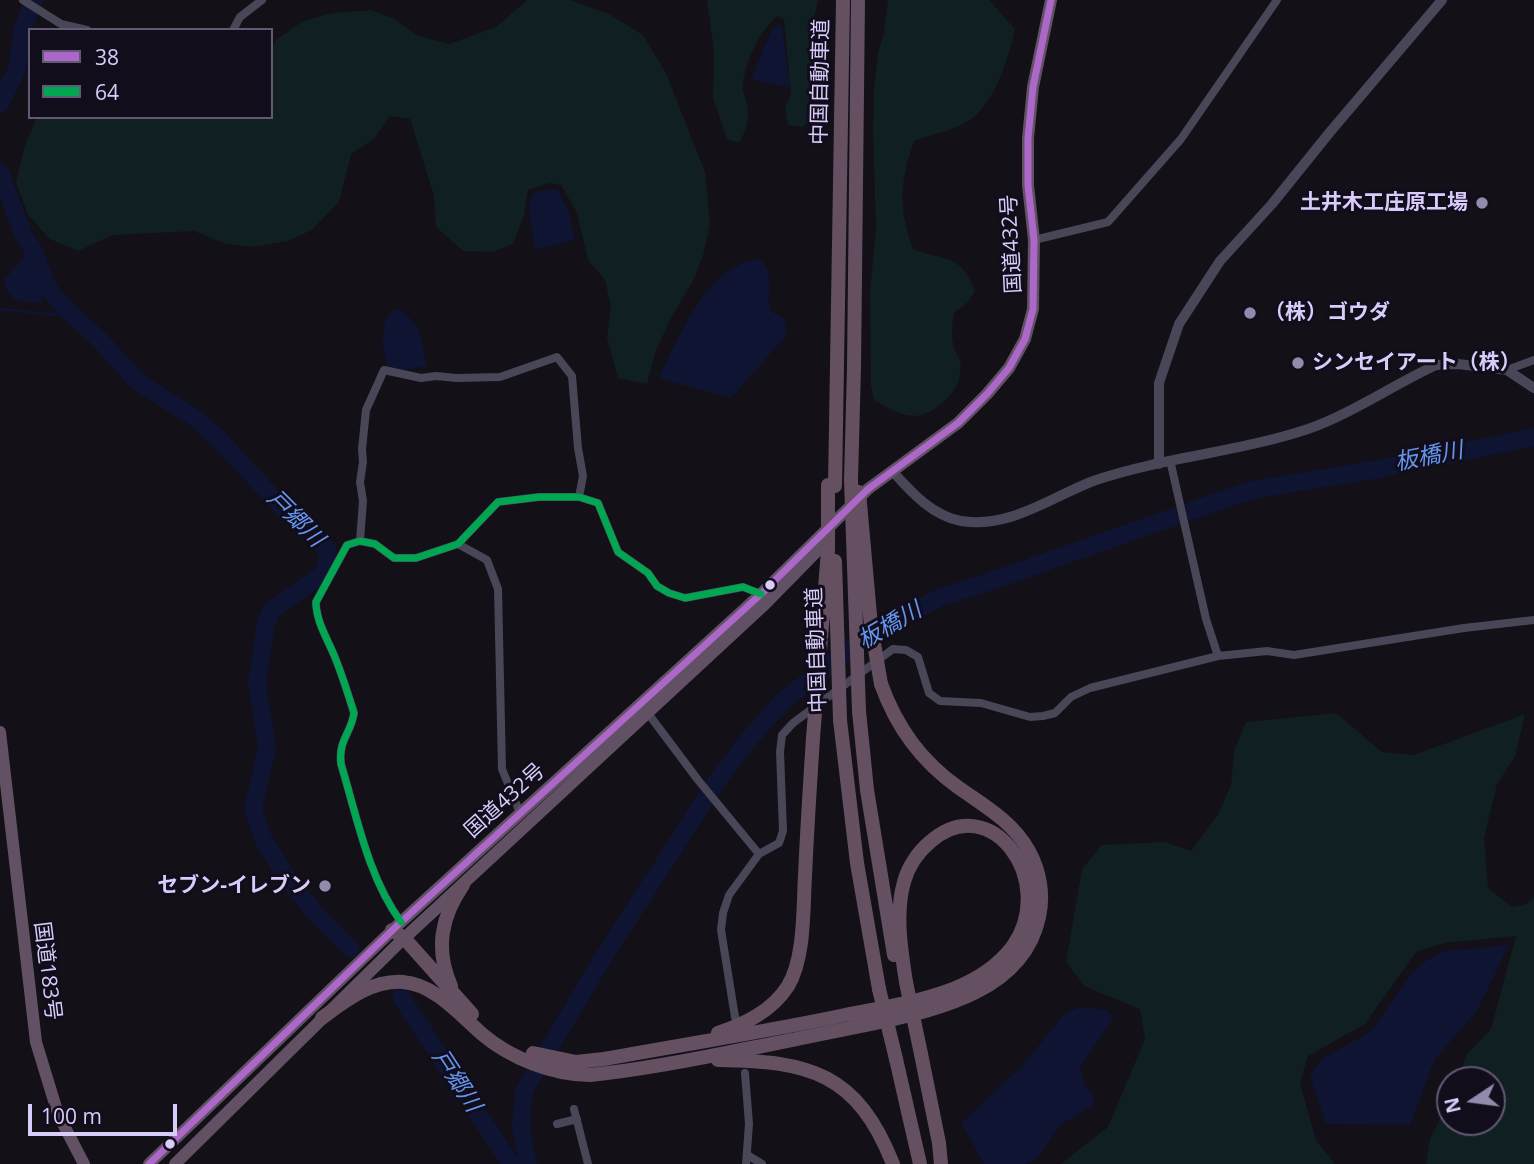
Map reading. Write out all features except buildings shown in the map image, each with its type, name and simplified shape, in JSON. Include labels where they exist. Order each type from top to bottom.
[{"type":"highway","name":"中国自動車道","points":[[843,0],[831,485],[840,720],[854,839],[879,989],[920,1164]]},
{"type":"highway","name":"中国自動車道","points":[[858,0],[854,478],[859,711],[878,864],[939,1164]]},
{"type":"highway","name":"国道432号","points":[[149,1164],[399,933],[520,813],[761,594],[869,489],[958,423],[1009,368],[1025,339],[1034,309],[1034,240],[1028,185],[1028,138],[1034,87],[1051,0]]},
{"type":"highway","name":"国道432号","points":[[175,1164],[322,1018],[399,933],[463,885],[765,604],[894,473]]},
{"type":"highway","points":[[685,1053],[807,1037],[940,1007],[960,1000],[993,982],[1009,970],[1032,939],[1042,903],[1037,868],[1029,851],[1006,822],[950,781],[918,752],[901,728],[881,684],[871,626],[854,478]]},
{"type":"highway","points":[[685,1053],[756,1017],[774,1003],[789,985],[796,961],[801,931],[831,485]]},
{"type":"highway","name":"国道183号","points":[[0,732],[37,1042],[58,1114],[84,1164]]},
{"type":"highway","points":[[399,933],[483,1035],[531,1057],[604,1074],[774,1030],[923,999],[955,989],[989,970],[1007,953],[1020,934],[1028,905],[1026,880],[1017,857],[1008,844],[996,835],[983,829],[952,829],[936,837],[922,849],[904,882],[900,928],[903,983]]},
{"type":"highway","points":[[456,1005],[441,950],[441,937],[447,912],[463,885]]},
{"type":"highway","points":[[322,1018],[364,990],[393,982],[416,985],[456,1005]]},
{"type":"highway","points":[[685,1053],[787,1064],[812,1070],[829,1079],[860,1104],[874,1124],[892,1164]]},
{"type":"street","points":[[234,28],[240,17],[262,0]]},
{"type":"street","points":[[1034,240],[1108,222],[1181,139],[1277,0]]},
{"type":"street","points":[[1218,656],[1165,462],[1158,383],[1179,324],[1220,261],[1272,204],[1442,0]]},
{"type":"street","points":[[29,4],[61,24],[79,28]]},
{"type":"street","points":[[360,541],[363,501],[360,482],[366,410],[384,370],[421,378],[500,377],[557,357],[572,376],[583,477],[579,497]]},
{"type":"street","points":[[1507,370],[1534,360]]},
{"type":"street","points":[[894,473],[918,500],[959,520],[982,522],[1008,519],[1097,480],[1308,429],[1436,366],[1458,364],[1507,370],[1534,388]]},
{"type":"street","points":[[399,933],[374,872],[341,764],[339,751],[353,722],[354,713],[333,653],[322,631],[316,608],[316,602],[345,547],[351,542],[360,541],[375,544],[394,558],[416,558],[458,544],[498,502],[539,497],[579,497],[598,503],[618,552],[648,573],[657,586],[669,593],[685,598],[743,587],[761,594]]},
{"type":"street","points":[[458,544],[487,560],[498,589],[502,769],[520,813]]},
{"type":"street","points":[[735,1017],[721,930],[723,913],[729,895],[759,854],[779,843],[783,831],[780,752],[782,735],[793,723],[893,649],[906,650],[918,657],[929,693],[940,701],[981,703],[1030,717],[1055,713],[1071,698],[1090,688],[1218,656],[1267,651],[1294,655],[1464,628],[1534,620]]},
{"type":"street","points":[[647,712],[759,854]]},
{"type":"street","points":[[745,1073],[749,1125],[748,1160],[762,1164]]},
{"type":"street","points":[[574,1109],[588,1164]]},
{"type":"street","points":[[558,1124],[577,1119]]},
{"type":"shaded area","points":[[527,0],[570,0],[609,14],[643,35],[666,73],[705,172],[710,224],[703,256],[693,281],[656,350],[647,384],[618,378],[607,337],[611,307],[605,280],[588,260],[577,213],[561,185],[549,183],[528,190],[524,215],[513,244],[492,252],[463,251],[436,227],[434,196],[410,119],[390,116],[374,139],[351,154],[339,202],[312,230],[288,241],[252,247],[226,244],[194,231],[113,235],[78,251],[50,239],[28,215],[16,182],[25,145],[36,119],[273,119],[273,47],[276,40],[303,21],[333,13],[371,10],[393,18],[416,35],[449,44],[496,27]]},
{"type":"shaded area","points":[[707,0],[818,0],[809,41],[819,76],[822,104],[816,118],[802,127],[788,125],[785,108],[791,94],[784,20],[777,16],[759,38],[744,76],[748,118],[744,133],[739,143],[727,139],[713,98],[714,50]]},
{"type":"shaded area","points":[[888,0],[989,0],[1015,29],[1004,68],[984,106],[965,123],[914,141],[909,156],[903,207],[913,249],[957,264],[964,270],[975,291],[968,302],[954,313],[952,338],[961,361],[958,383],[940,405],[928,413],[915,416],[899,413],[874,400],[871,386],[870,292],[876,228],[874,90]]},
{"type":"shaded area","points":[[1336,713],[1382,752],[1414,755],[1525,714],[1515,757],[1497,784],[1484,838],[1488,888],[1512,907],[1526,904],[1534,897],[1534,1164],[1426,1164],[1430,1139],[1436,1127],[1436,1136],[1506,1136],[1506,1066],[1463,1066],[1468,1053],[1491,1029],[1516,936],[1444,943],[1416,952],[1365,1024],[1308,1056],[1300,1083],[1316,1140],[1335,1164],[1061,1164],[1108,1127],[1145,1039],[1140,1009],[1084,986],[1066,962],[1082,869],[1102,845],[1164,842],[1191,851],[1219,813],[1231,785],[1234,751],[1246,722]]},
{"type":"water","points":[[782,26],[790,88],[751,79],[773,27]]},
{"type":"water","points":[[557,190],[568,209],[575,240],[535,250],[531,197],[536,192]]},
{"type":"water","points":[[27,253],[40,285],[50,299],[45,296],[41,299],[45,304],[13,298],[6,288],[4,280]]},
{"type":"water","points":[[759,259],[769,276],[770,311],[785,319],[786,336],[731,398],[659,377],[686,323],[710,288],[741,264]]},
{"type":"water","points":[[397,308],[412,320],[420,333],[427,366],[390,373],[383,338],[386,321],[390,313]]},
{"type":"water","points":[[1509,945],[1477,1011],[1435,1059],[1410,1125],[1326,1124],[1310,1075],[1323,1058],[1370,1032],[1415,969],[1427,960],[1444,951]]},
{"type":"water","points":[[1081,1007],[1108,1010],[1113,1019],[1080,1067],[1085,1085],[1094,1097],[1093,1105],[1059,1126],[1038,1158],[1025,1164],[984,1164],[961,1123],[1021,1067],[1065,1013]]},
{"type":"waterway","name":"戸郷川","points":[[0,104],[17,69],[23,28],[34,0]]},
{"type":"waterway","name":"戸郷川","points":[[0,172],[23,234],[34,252],[48,288],[60,303],[100,340],[137,381],[195,418],[219,439],[286,512],[327,549],[328,561],[322,575],[272,610],[266,623],[257,682],[267,749],[253,809],[263,839],[289,881],[318,916],[351,949]]},
{"type":"waterway","points":[[0,309],[75,317]]},
{"type":"waterway","name":"板橋川","points":[[528,1164],[521,1128],[524,1091],[603,958],[717,781],[783,701],[874,631],[941,597],[1251,490],[1374,470],[1534,437]]},
{"type":"waterway","name":"戸郷川","points":[[401,997],[511,1164]]},
{"type":"transit line","name":"38","points":[[149,1164],[401,922],[761,594],[868,489],[958,423],[1009,368],[1025,339],[1033,309],[1034,240],[1028,185],[1028,138],[1033,87],[1051,0]]},
{"type":"transit line","name":"64","points":[[401,922],[372,866],[341,764],[341,749],[354,713],[316,609],[316,602],[347,545],[360,541],[375,544],[394,558],[416,558],[458,544],[498,502],[539,497],[579,497],[598,503],[618,552],[648,573],[657,586],[669,593],[685,598],[743,587],[761,594]]},
{"type":"place","name":"土井木工庄原工場","points":[[1482,203]]},
{"type":"place","name":"（株）ゴウダ","points":[[1250,313]]},
{"type":"place","name":"シンセイアート（株）","points":[[1298,363]]},
{"type":"place","name":"セブン-イレブン","points":[[325,886]]}]
